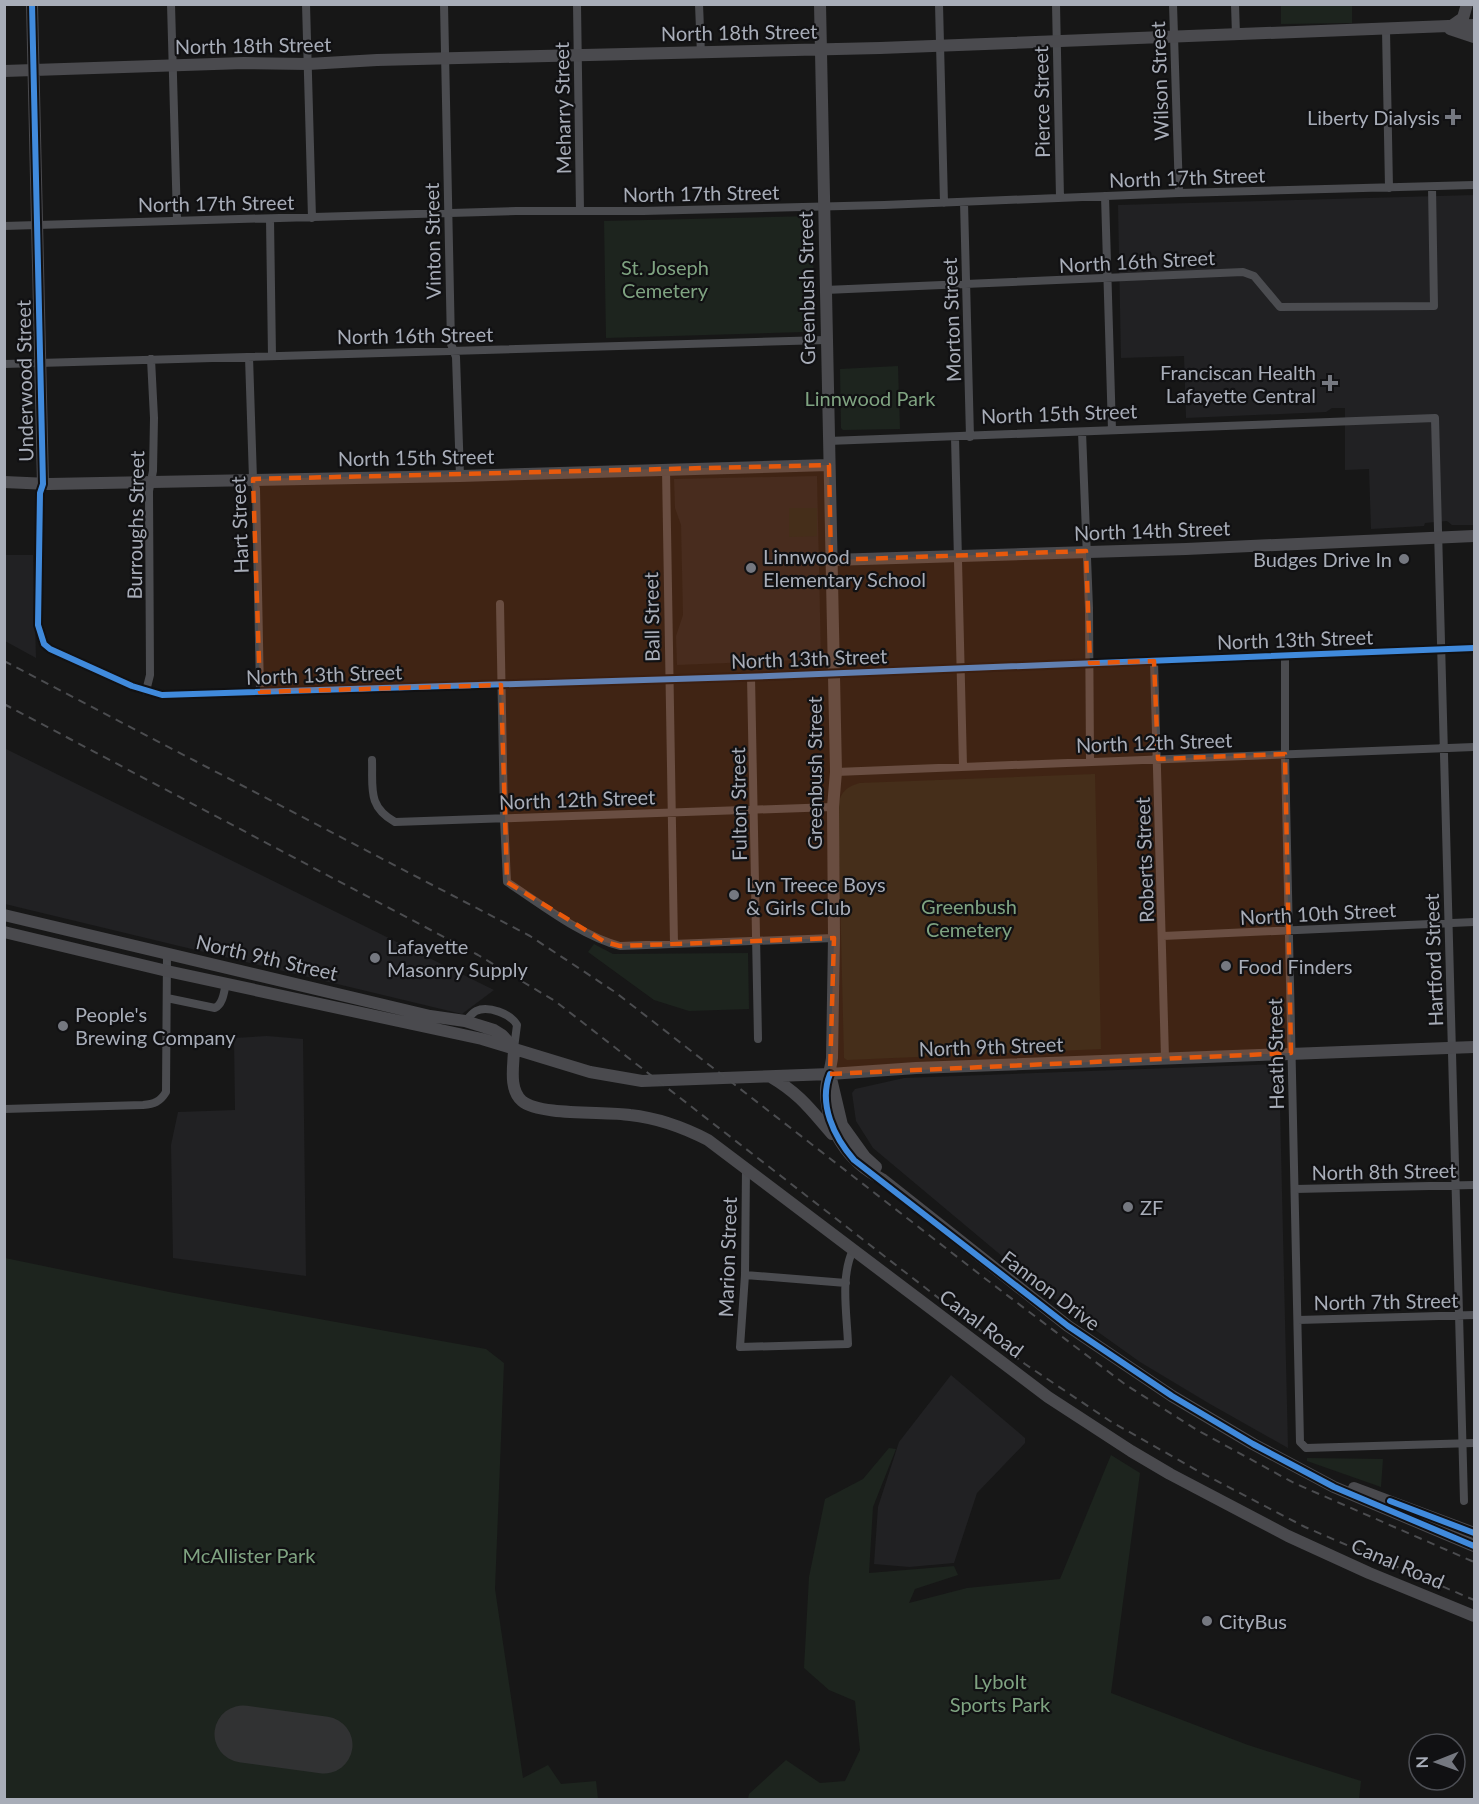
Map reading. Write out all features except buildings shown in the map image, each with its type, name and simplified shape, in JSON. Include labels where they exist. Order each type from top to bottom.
[{"type":"main road","name":"Underwood Street","points":[[33,4],[42,484]]},
{"type":"main road","name":"Greenbush Street","points":[[820,4],[836,772],[832,807],[834,938],[830,1074]]},
{"type":"main road","points":[[1446,26],[1463,18],[1467,4]]},
{"type":"main road","name":"North 18th Street","points":[[4,71],[308,64],[446,58],[701,54],[1474,25]]},
{"type":"main road","points":[[1446,26],[1474,37]]},
{"type":"main road","name":"North 15th Street","points":[[4,482],[42,484],[460,476],[829,465]]},
{"type":"main road","name":"North 14th Street","points":[[831,560],[1186,549],[1474,536]]},
{"type":"main road","name":"North 9th Street","points":[[4,915],[430,1016],[465,1021],[502,1035],[514,1048]]},
{"type":"main road","name":"North 9th Street","points":[[4,932],[167,971],[482,1039],[590,1072],[642,1082],[916,1068],[1474,1047]]},
{"type":"main road","name":"Canal Road","points":[[514,1048],[515,1091],[520,1100],[530,1106],[553,1110],[627,1114],[670,1124],[708,1140],[1048,1397],[1170,1474],[1288,1536],[1368,1573],[1474,1616]]},
{"type":"main road","name":"Fannon Drive","points":[[830,1074],[825,1086],[829,1116],[839,1142],[854,1160],[871,1174],[882,1179],[1068,1326],[1172,1396],[1253,1444],[1334,1487],[1474,1546]]},
{"type":"main road","name":"Fannon Drive","points":[[830,1074],[842,1125],[882,1179]]},
{"type":"main road","points":[[770,1076],[803,1099],[839,1142]]},
{"type":"main road","name":"Fannon Drive","points":[[1319,1478],[1335,1481],[1474,1533]]},
{"type":"street","points":[[171,4],[177,220]]},
{"type":"street","points":[[306,4],[312,218]]},
{"type":"street","name":"Vinton Street","points":[[444,4],[451,344],[456,357],[460,476]]},
{"type":"street","name":"Meharry Street","points":[[577,4],[580,211]]},
{"type":"street","points":[[699,4],[701,54]]},
{"type":"street","points":[[939,4],[944,203]]},
{"type":"street","name":"Pierce Street","points":[[1056,4],[1060,198]]},
{"type":"street","name":"Wilson Street","points":[[1173,4],[1179,193]]},
{"type":"street","points":[[1235,4],[1236,35]]},
{"type":"street","points":[[1386,30],[1389,188]]},
{"type":"street","name":"North 17th Street","points":[[4,226],[177,220],[824,207],[1179,193],[1474,185]]},
{"type":"street","name":"North 16th Street","points":[[825,290],[1247,273],[1258,280],[1280,308],[1434,306],[1432,187]]},
{"type":"street","points":[[1105,196],[1112,430]]},
{"type":"street","name":"Morton Street","points":[[964,202],[970,436]]},
{"type":"street","points":[[270,219],[272,356]]},
{"type":"street","name":"North 16th Street","points":[[4,364],[826,340]]},
{"type":"street","name":"Hart Street","points":[[249,357],[253,479],[256,489],[260,692]]},
{"type":"street","name":"Burroughs Street","points":[[146,691],[150,675],[150,482],[154,460],[151,359]]},
{"type":"street","name":"North 15th Street","points":[[828,441],[1435,418]]},
{"type":"street","name":"Hartford Street","points":[[1435,418],[1464,1501]]},
{"type":"street","points":[[1082,432],[1090,663],[1090,761]]},
{"type":"street","points":[[955,437],[963,766]]},
{"type":"street","name":"Ball Street","points":[[666,470],[674,944]]},
{"type":"street","name":"Underwood Street","points":[[42,484],[38,626],[44,644],[50,650],[80,664],[146,691]]},
{"type":"street","points":[[500,604],[507,882],[605,942],[620,946],[834,938]]},
{"type":"street","name":"North 13th Street","points":[[146,691],[162,695],[501,685],[1474,648]]},
{"type":"street","name":"Heath Street","points":[[1285,656],[1285,754],[1300,1442],[1306,1448],[1462,1444]]},
{"type":"street","name":"Roberts Street","points":[[1154,661],[1165,1058]]},
{"type":"street","name":"Fulton Street","points":[[752,676],[758,1039]]},
{"type":"street","name":"North 12th Street","points":[[836,772],[1474,747]]},
{"type":"street","name":"North 12th Street","points":[[372,760],[375,805],[384,816],[395,822],[832,807]]},
{"type":"street","name":"North 10th Street","points":[[1162,936],[1474,922]]},
{"type":"street","points":[[4,1108],[155,1104],[166,1092],[167,953]]},
{"type":"street","points":[[167,998],[214,1008],[222,1001],[226,983]]},
{"type":"street","points":[[465,1021],[477,1010],[484,1009],[509,1016],[517,1025],[514,1048]]},
{"type":"street","name":"Marion Street","points":[[746,1168],[746,1275],[740,1347],[848,1344],[846,1283]]},
{"type":"street","name":"North 8th Street","points":[[1295,1189],[1474,1185]]},
{"type":"street","points":[[746,1275],[846,1283],[849,1260],[853,1250]]},
{"type":"street","name":"North 7th Street","points":[[1298,1320],[1474,1315]]},
{"type":"street","points":[[1462,1444],[1474,1443]]},
{"type":"highlighted area","points":[[829,465],[831,560],[1086,551],[1090,663],[1154,661],[1158,759],[1285,754],[1291,1053],[830,1074],[834,938],[620,946],[605,942],[507,882],[501,685],[260,692],[253,479]]},
{"type":"shaded area","name":"Franciscan Health Lafayette Central","points":[[1474,195],[1474,525],[1452,525],[1447,521],[1425,523],[1424,526],[1371,529],[1369,469],[1345,470],[1345,408],[1332,408],[1326,412],[1186,418],[1184,356],[1121,358],[1118,205]]},
{"type":"shaded area","points":[[817,476],[821,659],[677,665],[676,636],[683,615],[681,525],[675,508],[674,479]]},
{"type":"shaded area","points":[[4,555],[33,555],[36,658],[5,641]]},
{"type":"shaded area","points":[[4,748],[494,990],[462,1014],[5,904]]},
{"type":"shaded area","points":[[267,1036],[303,1039],[306,1276],[173,1258],[171,1145],[178,1112],[235,1110],[234,1038]]},
{"type":"shaded area","points":[[1279,1064],[1288,1448],[1140,1362],[1033,1282],[873,1148],[856,1121],[852,1093],[855,1089],[904,1078]]},
{"type":"shaded area","points":[[951,1375],[1025,1438],[1025,1443],[977,1493],[954,1563],[909,1567],[874,1564],[878,1507],[899,1442]]},
{"type":"green space","points":[[1281,5],[1352,5],[1352,23],[1281,24]]},
{"type":"green space","name":"St. Joseph Cemetery","points":[[812,216],[815,330],[606,338],[604,221]]},
{"type":"green space","name":"Linnwood Park","points":[[898,366],[900,429],[843,430],[841,428],[840,369]]},
{"type":"green space","points":[[789,508],[817,508],[817,536],[789,537]]},
{"type":"green space","name":"Greenbush Cemetery","points":[[1095,774],[1101,1049],[847,1060],[844,1058],[838,810],[844,792],[860,783]]},
{"type":"green space","points":[[594,944],[613,954],[748,953],[749,1009],[689,1011],[654,1000],[588,952]]},
{"type":"green space","name":"McAllister Park","points":[[5,1258],[169,1292],[486,1349],[504,1363],[495,1589],[523,1778],[548,1765],[561,1784],[596,1781],[598,1799],[5,1799]]},
{"type":"green space","name":"Lybolt Sports Park","points":[[889,1448],[896,1449],[873,1507],[869,1573],[954,1566],[958,1575],[915,1589],[909,1603],[967,1588],[1060,1579],[1111,1455],[1140,1473],[1111,1693],[1248,1745],[1361,1781],[1359,1799],[748,1799],[749,1794],[786,1760],[820,1783],[845,1781],[860,1750],[855,1701],[829,1690],[804,1668],[809,1577],[825,1499],[863,1479]]},
{"type":"green space","points":[[1307,1458],[1383,1459],[1381,1487],[1307,1461]]},
{"type":"runway","points":[[243,1734],[324,1745]]},
{"type":"railway","points":[[4,661],[530,936],[615,992],[1126,1385],[1197,1430],[1294,1483],[1474,1562]]},
{"type":"railway","points":[[4,704],[478,955],[555,1001],[972,1324],[1025,1364],[1110,1421],[1198,1471],[1305,1527],[1474,1600]]},
{"type":"cycle path","points":[[32,4],[43,484],[40,493],[38,625],[44,644],[50,649],[132,686],[162,695],[769,676],[1474,648]]},
{"type":"cycle path","points":[[830,1074],[826,1097],[830,1120],[834,1131],[854,1160],[1068,1326],[1172,1396],[1253,1444],[1334,1487],[1474,1546]]},
{"type":"cycle path","points":[[1390,1501],[1474,1533]]},
{"type":"place","name":"Liberty Dialysis","points":[[1453,117]]},
{"type":"place","name":"Franciscan Health Lafayette Central","points":[[1330,383]]},
{"type":"place","name":"Budges Drive In","points":[[1404,559]]},
{"type":"place","name":"Linnwood Elementary School","points":[[751,568]]},
{"type":"place","name":"Lyn Treece Boys & Girls Club","points":[[734,895]]},
{"type":"place","name":"Lafayette Masonry Supply","points":[[375,958]]},
{"type":"place","name":"Food Finders","points":[[1226,966]]},
{"type":"place","name":"People's Brewing Company","points":[[63,1026]]},
{"type":"place","name":"ZF","points":[[1128,1207]]},
{"type":"place","name":"CityBus","points":[[1207,1621]]}]
